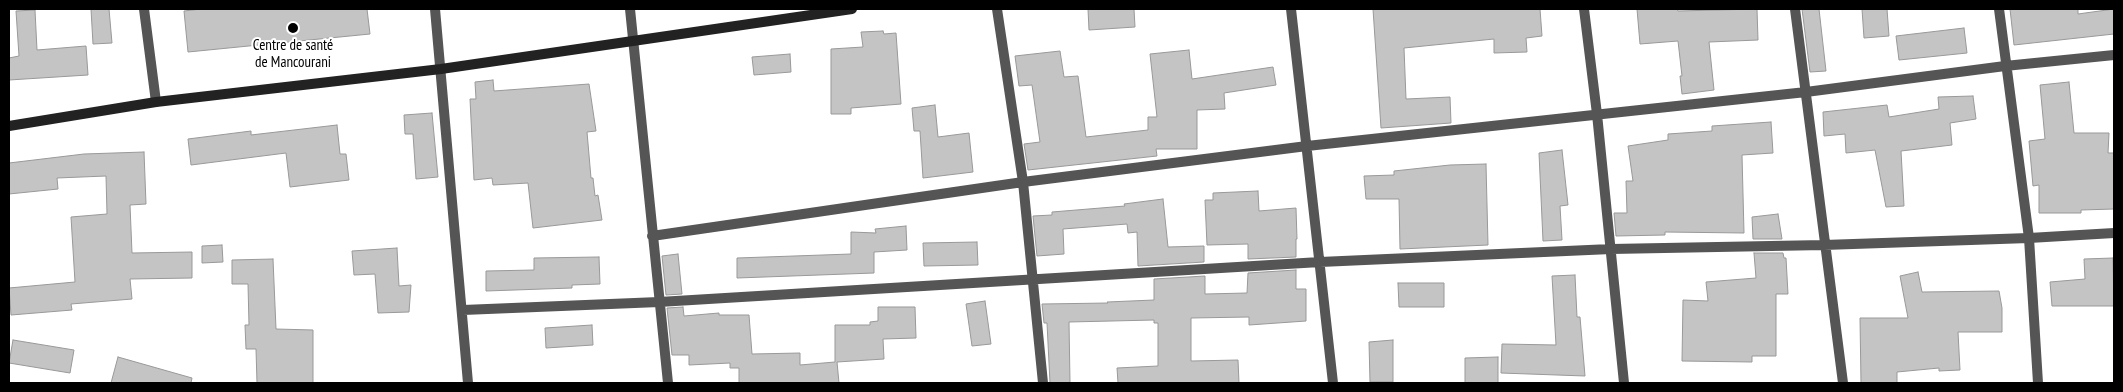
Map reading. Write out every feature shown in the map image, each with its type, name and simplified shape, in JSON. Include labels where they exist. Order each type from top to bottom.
[{"type":"street","points":[[144,9],[156,102]]},
{"type":"street","points":[[435,9],[468,383]]},
{"type":"street","points":[[630,9],[668,383]]},
{"type":"street","points":[[9,126],[156,102],[440,69],[852,9]]},
{"type":"street","points":[[997,9],[1023,182],[1034,280],[1042,383]]},
{"type":"street","points":[[1291,9],[1333,383]]},
{"type":"street","points":[[1584,9],[1597,114],[1624,383]]},
{"type":"street","points":[[1795,9],[1824,245],[1844,383]]},
{"type":"street","points":[[1999,9],[2029,238],[2038,383]]},
{"type":"street","points":[[652,236],[1023,182],[1306,146],[1806,92],[2005,66],[2114,55]]},
{"type":"street","points":[[463,310],[659,302],[1320,262],[1611,249],[1824,245],[2114,233]]},
{"type":"building","points":[[91,9],[109,9],[112,43],[93,44]]},
{"type":"building","points":[[201,9],[367,9],[370,34],[188,52],[184,11]]},
{"type":"building","points":[[1088,9],[1134,9],[1135,27],[1089,30]]},
{"type":"building","points":[[1373,9],[1540,9],[1542,36],[1526,38],[1527,52],[1494,53],[1494,39],[1404,48],[1406,99],[1450,97],[1451,123],[1381,128]]},
{"type":"building","points":[[1637,9],[1677,9],[1678,11],[1757,9],[1758,40],[1709,42],[1714,90],[1682,94],[1678,41],[1640,44]]},
{"type":"building","points":[[1802,9],[1819,9],[1826,71],[1810,72]]},
{"type":"building","points":[[1862,9],[1887,9],[1889,36],[1864,38]]},
{"type":"building","points":[[2010,9],[2078,9],[2078,14],[2114,9],[2114,34],[2014,45]]},
{"type":"building","points":[[35,10],[37,50],[86,46],[88,75],[9,80],[9,58],[19,56],[16,11]]},
{"type":"building","points":[[1964,28],[1967,53],[1899,60],[1896,36]]},
{"type":"building","points":[[883,31],[884,34],[896,33],[901,104],[851,108],[851,114],[831,114],[831,49],[863,47],[861,32]]},
{"type":"building","points":[[1189,50],[1192,79],[1273,67],[1276,85],[1224,93],[1225,109],[1197,110],[1197,149],[1156,149],[1157,156],[1028,170],[1024,144],[1040,142],[1032,85],[1019,86],[1015,56],[1060,51],[1064,77],[1078,76],[1086,137],[1148,130],[1148,117],[1157,117],[1150,54]]},
{"type":"building","points":[[790,54],[791,72],[754,75],[752,57]]},
{"type":"building","points":[[493,80],[494,91],[589,84],[596,131],[587,132],[591,178],[593,178],[595,196],[598,195],[602,220],[533,228],[528,183],[493,185],[492,178],[474,180],[470,99],[476,99],[475,82]]},
{"type":"building","points":[[2069,82],[2074,133],[2109,133],[2108,153],[2114,153],[2114,209],[2081,210],[2081,213],[2039,213],[2039,185],[2033,186],[2029,141],[2045,139],[2040,85]]},
{"type":"building","points":[[1973,96],[1976,119],[1950,123],[1952,145],[1901,151],[1904,206],[1886,207],[1875,150],[1846,153],[1845,134],[1824,136],[1823,112],[1887,105],[1889,117],[1939,109],[1938,97]]},
{"type":"building","points":[[935,105],[938,137],[969,133],[973,172],[923,178],[920,131],[914,131],[912,108]]},
{"type":"building","points":[[432,113],[438,177],[416,179],[413,134],[405,134],[404,115]]},
{"type":"building","points":[[1771,122],[1773,153],[1742,155],[1744,233],[1665,232],[1665,235],[1616,236],[1614,213],[1627,213],[1626,181],[1633,181],[1628,146],[1668,140],[1668,134],[1712,131],[1712,126]]},
{"type":"building","points":[[337,125],[340,154],[346,154],[349,180],[290,187],[286,153],[191,165],[188,139],[251,131],[251,135]]},
{"type":"building","points":[[1562,150],[1568,205],[1560,206],[1562,240],[1543,241],[1539,153]]},
{"type":"building","points":[[144,152],[146,204],[130,205],[132,253],[192,252],[192,278],[130,279],[132,299],[71,304],[72,310],[11,315],[9,288],[75,282],[71,217],[107,214],[106,176],[57,178],[58,189],[9,194],[9,163],[84,154]]},
{"type":"building","points":[[1486,164],[1488,245],[1400,249],[1399,199],[1366,199],[1364,176],[1394,175],[1394,171],[1450,165]]},
{"type":"building","points":[[1258,191],[1259,211],[1296,208],[1296,257],[1248,259],[1248,244],[1207,245],[1205,200],[1213,200],[1213,193]]},
{"type":"building","points":[[1163,199],[1168,247],[1204,246],[1204,262],[1138,266],[1137,232],[1128,233],[1127,224],[1063,229],[1064,254],[1037,256],[1033,216],[1052,215],[1052,212],[1125,206],[1124,204]]},
{"type":"building","points":[[1778,214],[1782,239],[1753,239],[1752,217]]},
{"type":"building","points":[[906,226],[907,250],[874,252],[874,273],[737,278],[737,258],[851,254],[851,232],[876,233],[875,229]]},
{"type":"building","points":[[977,242],[978,265],[924,266],[923,243]]},
{"type":"building","points":[[222,245],[223,262],[202,263],[202,246]]},
{"type":"building","points":[[397,248],[399,286],[411,285],[409,312],[378,313],[375,274],[354,275],[352,251]]},
{"type":"building","points":[[1754,253],[1783,253],[1784,258],[1786,258],[1788,294],[1776,294],[1776,356],[1752,356],[1752,362],[1682,361],[1683,300],[1708,301],[1706,282],[1756,278]]},
{"type":"building","points":[[678,254],[682,294],[666,295],[662,256]]},
{"type":"building","points":[[599,257],[600,284],[572,285],[572,288],[486,291],[486,271],[534,270],[534,258]]},
{"type":"building","points":[[2113,258],[2114,306],[2052,306],[2050,282],[2085,279],[2084,259]]},
{"type":"building","points":[[273,259],[276,329],[313,330],[313,383],[257,383],[256,349],[246,349],[245,325],[249,325],[248,284],[232,284],[232,260]]},
{"type":"building","points":[[1296,270],[1296,289],[1306,289],[1306,321],[1249,325],[1249,317],[1191,318],[1191,361],[1238,360],[1239,383],[1118,383],[1117,368],[1158,366],[1158,323],[1154,323],[1154,320],[1069,322],[1070,383],[1050,383],[1047,323],[1044,323],[1042,304],[1154,300],[1154,279],[1205,276],[1205,294],[1247,293],[1248,273]]},
{"type":"building","points":[[1918,272],[1922,292],[1999,291],[2002,308],[2002,332],[1958,332],[1960,370],[1939,371],[1939,368],[1897,372],[1897,383],[1861,383],[1860,318],[1908,318],[1900,276]]},
{"type":"building","points":[[1575,275],[1577,317],[1580,317],[1585,376],[1501,373],[1502,344],[1556,345],[1552,276]]},
{"type":"building","points":[[1398,283],[1444,283],[1444,307],[1399,307]]},
{"type":"building","points":[[985,301],[991,344],[972,346],[966,304]]},
{"type":"building","points":[[683,307],[684,316],[719,313],[719,315],[749,315],[752,354],[800,353],[800,365],[835,362],[835,325],[870,325],[870,322],[878,321],[878,307],[915,307],[916,338],[883,339],[884,359],[837,362],[839,383],[739,383],[739,368],[730,368],[730,363],[689,365],[689,355],[672,355],[667,308]]},
{"type":"building","points":[[592,325],[593,345],[546,348],[545,328]]},
{"type":"building","points":[[13,340],[74,350],[70,373],[9,363]]},
{"type":"building","points":[[1393,340],[1393,382],[1370,382],[1369,342]]},
{"type":"building","points":[[118,357],[192,378],[191,383],[111,383]]},
{"type":"building","points":[[1498,357],[1498,383],[1465,383],[1465,358]]},
{"type":"place","name":"Centre de santé de Mancourani","points":[[293,28]]}]
